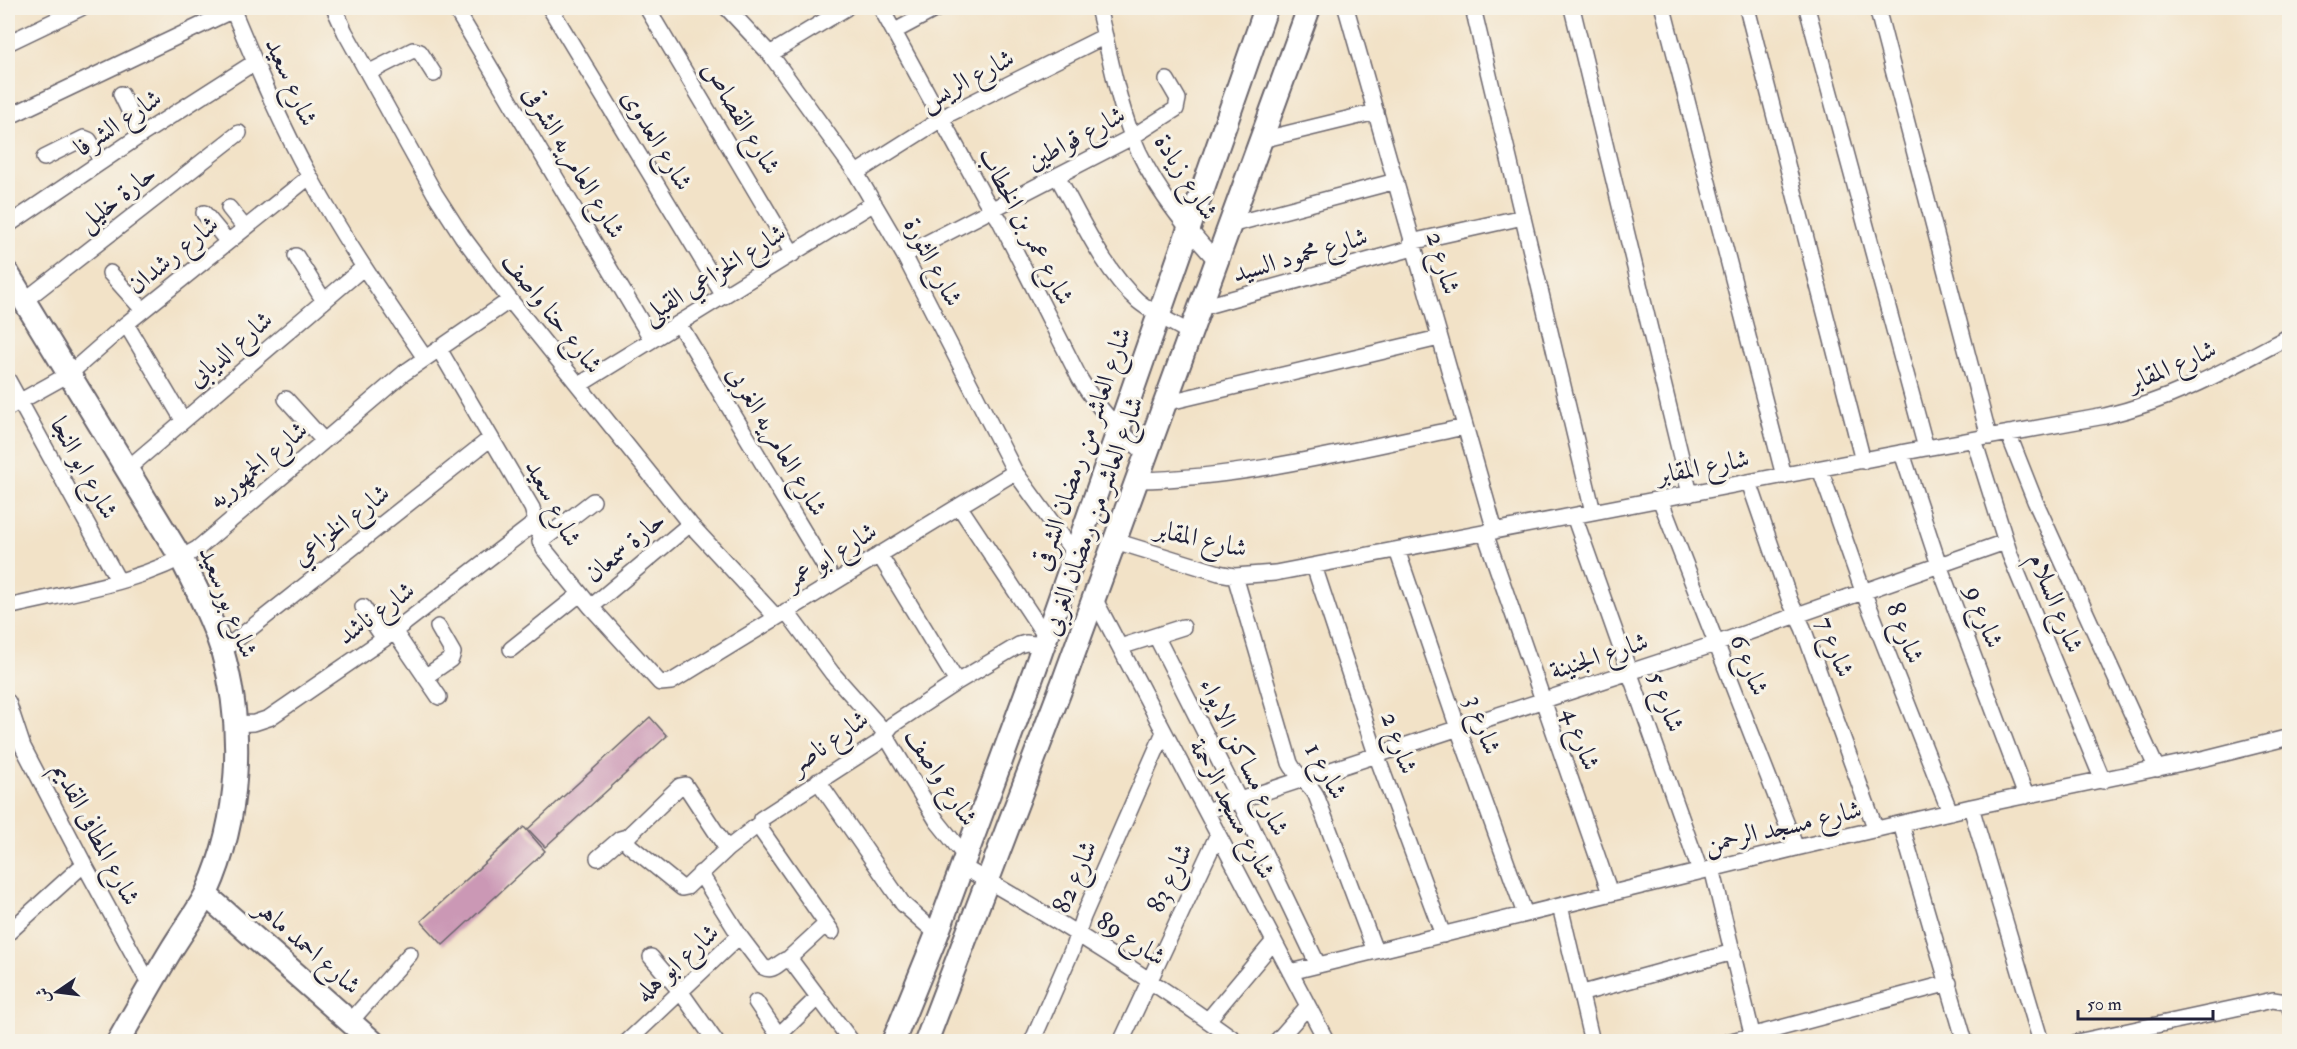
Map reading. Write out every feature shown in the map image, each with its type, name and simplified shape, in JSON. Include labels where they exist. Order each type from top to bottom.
[{"type":"street","points":[[8,43],[81,8]]},
{"type":"street","name":"شارع حنا واصف","points":[[334,8],[448,215],[510,300],[690,524],[781,614]]},
{"type":"street","name":"شارع العامريه الشرقى","points":[[455,8],[652,340]]},
{"type":"street","name":"شارع العدوى","points":[[550,8],[724,296]]},
{"type":"street","name":"شارع القصاص","points":[[647,8],[793,254]]},
{"type":"street","name":"شارع الثورة","points":[[727,8],[770,54],[856,173],[904,255],[1015,472],[1075,554]]},
{"type":"street","points":[[770,54],[846,8]]},
{"type":"street","name":"شارع عمر بن الخطاب","points":[[881,8],[1004,230],[1080,379],[1091,397],[1118,430],[1146,454]]},
{"type":"street","points":[[895,31],[938,8]]},
{"type":"street","name":"شارع زيادة","points":[[1098,8],[1132,137],[1156,184],[1188,231],[1217,261]]},
{"type":"street","name":"شارع العاشر من رمضان الشرقى","points":[[893,1041],[937,934],[1035,669],[1266,8]]},
{"type":"street","name":"شارع العاشر من رمضان الغربى","points":[[926,1041],[1064,680],[1309,8]]},
{"type":"street","name":"شارع 2","points":[[1346,8],[1465,427],[1490,532]]},
{"type":"street","points":[[1473,8],[1593,512]]},
{"type":"street","points":[[1572,8],[1690,494]]},
{"type":"street","points":[[1663,8],[1784,476]]},
{"type":"street","points":[[1747,8],[1863,460]]},
{"type":"street","points":[[1807,8],[1926,448]]},
{"type":"street","name":"شارع السلام","points":[[1877,8],[2005,542],[2103,781]]},
{"type":"street","points":[[8,117],[232,9]]},
{"type":"street","name":"شارع سعيد","points":[[232,9],[309,177],[364,267],[425,358]]},
{"type":"street","name":"شارع الريس","points":[[856,173],[941,118],[1105,36]]},
{"type":"street","points":[[368,73],[413,50],[420,52],[434,74]]},
{"type":"street","name":"شارع الشرفا","points":[[8,225],[141,135],[255,62]]},
{"type":"street","name":"شارع قواطين","points":[[904,255],[1132,137],[1178,106],[1178,99],[1167,80]]},
{"type":"street","points":[[121,94],[141,135]]},
{"type":"street","points":[[1261,140],[1376,112]]},
{"type":"street","name":"حارة خليل","points":[[24,301],[239,133]]},
{"type":"street","points":[[44,158],[84,138],[89,140],[102,161]]},
{"type":"street","points":[[1057,176],[1119,280],[1141,303],[1190,333]]},
{"type":"street","name":"شارع رشدان","points":[[14,405],[69,374],[143,310],[309,177]]},
{"type":"street","points":[[1230,225],[1396,181]]},
{"type":"street","name":"شارع الخزاعي القبلى","points":[[579,385],[874,203]]},
{"type":"street","points":[[229,208],[245,228]]},
{"type":"street","points":[[204,213],[228,242]]},
{"type":"street","name":"شارع محمود السيد","points":[[1199,308],[1412,245],[1523,217]]},
{"type":"street","points":[[296,256],[324,300]]},
{"type":"street","name":"شارع الديابى","points":[[127,468],[364,267]]},
{"type":"street","points":[[110,273],[143,310]]},
{"type":"street","name":"شارع بورسعيد","points":[[8,274],[181,558],[204,605],[222,651],[230,687],[236,760],[231,808],[218,866],[206,895],[118,1041]]},
{"type":"street","name":"شارع الجمهوريه","points":[[8,607],[140,575],[197,549],[425,358],[510,300]]},
{"type":"street","points":[[126,324],[183,420]]},
{"type":"street","name":"شارع العامريه الغربى","points":[[679,324],[834,582]]},
{"type":"street","name":"شارع المقابر","points":[[1117,534],[1201,569],[1235,576],[1266,575],[1926,448],[2105,416],[2159,401],[2211,378],[2289,336]]},
{"type":"street","points":[[1165,403],[1439,338]]},
{"type":"street","name":"شارع سعيد","points":[[439,349],[532,508],[540,542],[544,549],[591,607],[656,680],[660,683],[671,682]]},
{"type":"street","name":"شارع ابو النجا","points":[[8,380],[14,405],[118,580]]},
{"type":"street","points":[[286,399],[324,441]]},
{"type":"street","points":[[1137,480],[1184,479],[1242,472],[1465,427]]},
{"type":"street","points":[[2008,433],[2035,501],[2157,769]]},
{"type":"street","name":"شارع الخزاعي","points":[[222,651],[491,438]]},
{"type":"street","name":"شارع 9","points":[[1902,453],[1939,565],[2026,796]]},
{"type":"street","name":"شارع 8","points":[[1820,469],[1863,591],[1950,812]]},
{"type":"street","name":"شارع ابو عمر","points":[[671,682],[1015,472]]},
{"type":"street","name":"شارع 7","points":[[1749,482],[1790,601],[1803,628],[1876,830]]},
{"type":"street","name":"شارع 6","points":[[1660,500],[1796,848]]},
{"type":"street","points":[[540,542],[593,501]]},
{"type":"street","points":[[959,507],[1044,641]]},
{"type":"street","points":[[1089,513],[1117,534]]},
{"type":"street","name":"شارع 5","points":[[1574,516],[1706,870],[1732,952],[1753,1039]]},
{"type":"street","name":"شارع ناشد","points":[[234,724],[254,723],[269,718],[389,635],[537,522]]},
{"type":"street","name":"حارة سمعان","points":[[591,607],[690,524]]},
{"type":"street","name":"شارع 4","points":[[1490,532],[1541,699],[1610,893]]},
{"type":"street","name":"شارع الجنينة","points":[[1206,811],[1541,699],[1715,644],[2005,542]]},
{"type":"street","name":"شارع 3","points":[[1397,550],[1525,914]]},
{"type":"street","points":[[879,554],[957,682]]},
{"type":"street","name":"شارع 2","points":[[1314,566],[1376,754],[1443,934]]},
{"type":"street","name":"شارع 1","points":[[1235,576],[1290,763],[1316,795],[1375,951]]},
{"type":"street","points":[[511,649],[580,594]]},
{"type":"street","name":"شارع مسجد الرحمة","points":[[1094,598],[1327,1041]]},
{"type":"street","points":[[363,607],[425,676],[439,697]]},
{"type":"street","name":"شارع واصف","points":[[781,614],[886,734],[963,861]]},
{"type":"street","points":[[425,676],[451,659],[453,653],[438,627]]},
{"type":"street","points":[[1120,647],[1183,627]]},
{"type":"street","name":"شارع مساكن الايواء","points":[[1156,636],[1239,800],[1318,965]]},
{"type":"street","name":"شارع ناصر","points":[[627,837],[629,845],[680,888],[687,887],[727,849],[759,824],[764,815],[878,743],[892,725],[957,682],[1020,645],[1044,641]]},
{"type":"street","points":[[1035,669],[1064,680]]},
{"type":"street","name":"شارع المطافى القديم","points":[[8,702],[23,747],[150,985]]},
{"type":"street","name":"شارع 82","points":[[1032,1041],[1164,732]]},
{"type":"street","name":"شارع مسجد الرحمن","points":[[1290,972],[1796,848],[1971,807],[2157,769],[2289,736]]},
{"type":"street","points":[[818,781],[903,904],[937,934]]},
{"type":"street","points":[[598,858],[620,839],[627,837],[682,785],[687,786],[727,849]]},
{"type":"street","points":[[1971,807],[2041,1041]]},
{"type":"street","points":[[759,824],[829,928],[787,960],[792,962],[817,998],[852,1041]]},
{"type":"street","points":[[1900,824],[1965,1041]]},
{"type":"street","name":"شارع 83","points":[[1120,1041],[1218,834]]},
{"type":"street","name":"شارع 89","points":[[963,861],[988,881],[1078,933],[1149,978],[1238,1041]]},
{"type":"street","points":[[8,933],[84,864]]},
{"type":"street","points":[[700,873],[741,938]]},
{"type":"street","name":"شارع احمد ماهر","points":[[206,895],[373,1041]]},
{"type":"street","points":[[1560,906],[1592,1041]]},
{"type":"street","name":"شارع ابو هله","points":[[627,1041],[736,939],[741,938],[767,969],[775,968],[787,960]]},
{"type":"street","points":[[1208,1020],[1274,941]]},
{"type":"street","points":[[1582,993],[1732,952]]},
{"type":"street","points":[[350,1022],[410,954]]},
{"type":"street","points":[[651,957],[680,991],[716,1041]]},
{"type":"street","points":[[1728,1041],[1753,1039],[1948,983]]},
{"type":"street","points":[[756,1002],[781,1038],[817,998]]},
{"type":"street","points":[[2078,1041],[2273,1000],[2286,1002],[2289,1008]]},
{"type":"street","points":[[1276,1041],[1308,1006]]},
{"type":"building","points":[[650,717],[667,736],[545,847],[528,829]]},
{"type":"building","points":[[524,827],[545,851],[443,945],[421,921]]}]
